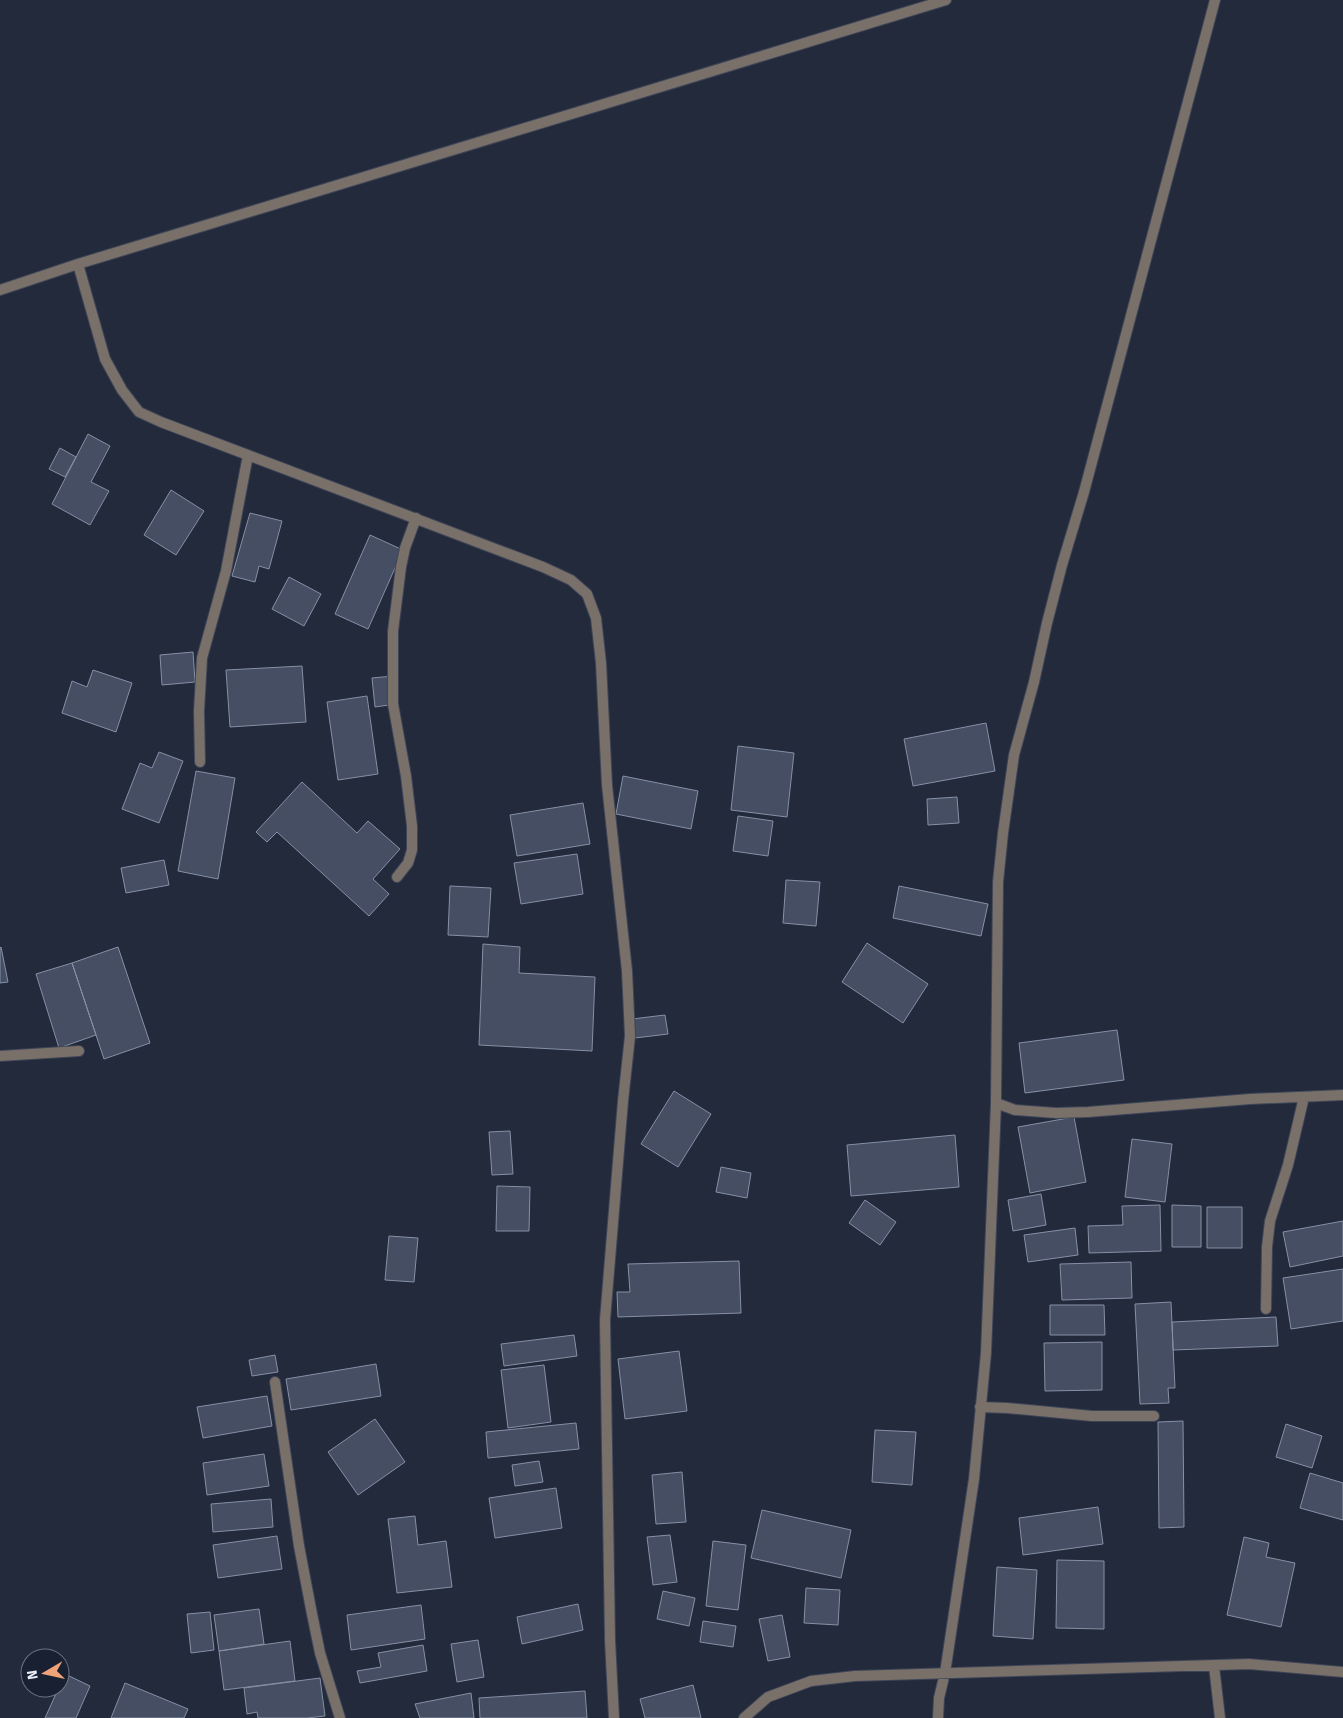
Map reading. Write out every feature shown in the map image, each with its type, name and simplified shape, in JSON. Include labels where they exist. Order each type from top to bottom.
[{"type":"street","points":[[0,290],[78,264],[946,0]]},
{"type":"street","points":[[938,1718],[939,1698],[945,1674],[974,1479],[986,1353],[996,1103],[998,882],[1014,756],[1062,565],[1084,492],[1215,0]]},
{"type":"street","points":[[78,264],[105,359],[122,390],[139,412],[161,422],[543,566],[571,580],[587,594],[596,618],[601,663],[607,784],[627,971],[630,1036],[605,1320],[610,1640],[614,1718]]},
{"type":"street","points":[[200,762],[199,711],[202,658],[226,571],[248,455]]},
{"type":"street","points":[[397,877],[408,864],[412,850],[412,826],[406,776],[393,704],[393,631],[405,548],[416,518]]},
{"type":"street","points":[[0,1056],[79,1051]]},
{"type":"street","points":[[996,1103],[1015,1110],[1056,1113],[1250,1099],[1343,1095]]},
{"type":"street","points":[[1266,1309],[1267,1247],[1270,1222],[1288,1165],[1304,1097]]},
{"type":"street","points":[[275,1382],[299,1546],[312,1614],[320,1654],[340,1718]]},
{"type":"street","points":[[980,1407],[1092,1416],[1154,1416]]},
{"type":"street","points":[[744,1718],[768,1698],[811,1681],[855,1676],[1249,1664],[1343,1672]]},
{"type":"street","points":[[1214,1666],[1220,1718]]},
{"type":"building","points":[[88,434],[110,446],[91,482],[109,491],[90,525],[52,504]]},
{"type":"building","points":[[60,448],[76,457],[65,477],[49,469]]},
{"type":"building","points":[[171,490],[204,511],[176,555],[144,535]]},
{"type":"building","points":[[250,513],[282,521],[269,569],[259,566],[255,582],[232,576]]},
{"type":"building","points":[[370,535],[403,550],[368,629],[335,614]]},
{"type":"building","points":[[289,577],[321,594],[304,626],[272,609]]},
{"type":"building","points":[[193,652],[195,682],[162,685],[160,655]]},
{"type":"building","points":[[302,666],[306,722],[230,727],[226,670]]},
{"type":"building","points":[[93,670],[132,683],[116,732],[62,713],[72,681],[87,687]]},
{"type":"building","points":[[393,676],[396,704],[375,707],[372,678]]},
{"type":"building","points":[[367,696],[378,774],[338,780],[327,702]]},
{"type":"building","points":[[986,723],[995,771],[913,786],[904,739]]},
{"type":"building","points":[[738,746],[794,753],[787,817],[731,810]]},
{"type":"building","points":[[159,752],[183,761],[159,823],[122,809],[140,763],[152,768]]},
{"type":"building","points":[[196,771],[235,778],[218,879],[178,871]]},
{"type":"building","points":[[623,776],[698,791],[691,829],[616,814]]},
{"type":"building","points":[[302,782],[357,833],[368,821],[400,849],[373,879],[389,894],[369,916],[277,832],[267,842],[256,832]]},
{"type":"building","points":[[957,797],[959,823],[928,825],[927,799]]},
{"type":"building","points":[[583,803],[590,844],[517,856],[510,815]]},
{"type":"building","points":[[738,816],[773,821],[768,856],[733,851]]},
{"type":"building","points":[[577,854],[583,894],[521,904],[514,863]]},
{"type":"building","points":[[164,860],[169,885],[126,893],[121,868]]},
{"type":"building","points":[[786,880],[820,882],[816,926],[783,923]]},
{"type":"building","points":[[450,886],[491,888],[488,937],[448,935]]},
{"type":"building","points":[[899,886],[988,904],[981,936],[893,918]]},
{"type":"building","points":[[867,943],[928,984],[903,1023],[842,982]]},
{"type":"building","points":[[483,944],[520,947],[519,973],[595,977],[592,1051],[479,1045]]},
{"type":"building","points":[[118,947],[150,1043],[104,1059],[72,963]]},
{"type":"building","points":[[0,948],[8,982],[0,983]]},
{"type":"building","points":[[72,963],[96,1035],[59,1048],[36,974]]},
{"type":"building","points":[[665,1015],[668,1034],[635,1038],[632,1019]]},
{"type":"building","points":[[1117,1030],[1124,1080],[1025,1093],[1019,1043]]},
{"type":"building","points":[[674,1091],[711,1114],[678,1167],[641,1144]]},
{"type":"building","points":[[1074,1117],[1086,1182],[1030,1193],[1018,1127]]},
{"type":"building","points":[[510,1131],[513,1174],[492,1175],[489,1132]]},
{"type":"building","points":[[955,1135],[959,1187],[851,1196],[847,1145]]},
{"type":"building","points":[[1132,1139],[1172,1144],[1165,1202],[1125,1197]]},
{"type":"building","points":[[721,1167],[751,1173],[747,1198],[716,1192]]},
{"type":"building","points":[[497,1186],[530,1187],[529,1231],[496,1231]]},
{"type":"building","points":[[1041,1194],[1046,1225],[1013,1231],[1008,1200]]},
{"type":"building","points":[[865,1200],[896,1222],[880,1245],[849,1223]]},
{"type":"building","points":[[1160,1205],[1161,1251],[1089,1253],[1088,1226],[1123,1225],[1122,1206]]},
{"type":"building","points":[[1172,1205],[1201,1206],[1201,1247],[1172,1247]]},
{"type":"building","points":[[1207,1207],[1242,1207],[1242,1248],[1207,1248]]},
{"type":"building","points":[[1343,1221],[1343,1256],[1290,1267],[1283,1232]]},
{"type":"building","points":[[1075,1228],[1078,1255],[1028,1262],[1024,1235]]},
{"type":"building","points":[[389,1236],[418,1238],[414,1282],[385,1280]]},
{"type":"building","points":[[739,1261],[741,1313],[618,1317],[617,1292],[630,1292],[628,1264]]},
{"type":"building","points":[[1131,1262],[1132,1298],[1062,1300],[1060,1264]]},
{"type":"building","points":[[1343,1269],[1343,1321],[1291,1329],[1283,1278]]},
{"type":"building","points":[[1171,1302],[1175,1388],[1168,1388],[1169,1403],[1140,1404],[1135,1304]]},
{"type":"building","points":[[1050,1305],[1104,1305],[1105,1335],[1050,1335]]},
{"type":"building","points":[[1276,1317],[1278,1346],[1173,1350],[1172,1322]]},
{"type":"building","points":[[574,1335],[577,1356],[504,1366],[501,1344]]},
{"type":"building","points":[[1102,1342],[1102,1390],[1045,1391],[1044,1343]]},
{"type":"building","points":[[679,1351],[687,1411],[625,1419],[618,1359]]},
{"type":"building","points":[[275,1355],[278,1372],[252,1376],[249,1360]]},
{"type":"building","points":[[376,1364],[381,1396],[291,1410],[286,1379]]},
{"type":"building","points":[[544,1365],[551,1422],[508,1428],[501,1370]]},
{"type":"building","points":[[267,1396],[272,1426],[203,1438],[197,1407]]},
{"type":"building","points":[[375,1419],[405,1462],[358,1495],[328,1452]]},
{"type":"building","points":[[1183,1421],[1184,1527],[1159,1528],[1158,1422]]},
{"type":"building","points":[[576,1423],[579,1449],[488,1458],[486,1432]]},
{"type":"building","points":[[1286,1424],[1322,1436],[1312,1468],[1276,1457]]},
{"type":"building","points":[[875,1430],[916,1432],[912,1485],[872,1482]]},
{"type":"building","points":[[264,1454],[269,1486],[207,1495],[203,1463]]},
{"type":"building","points":[[539,1461],[543,1482],[515,1486],[512,1465]]},
{"type":"building","points":[[682,1472],[686,1522],[656,1524],[652,1475]]},
{"type":"building","points":[[1310,1473],[1343,1483],[1343,1520],[1300,1508]]},
{"type":"building","points":[[556,1488],[562,1528],[495,1538],[489,1498]]},
{"type":"building","points":[[271,1499],[273,1527],[213,1532],[211,1504]]},
{"type":"building","points":[[1098,1507],[1103,1544],[1023,1555],[1019,1518]]},
{"type":"building","points":[[762,1510],[851,1530],[841,1578],[751,1558]]},
{"type":"building","points":[[415,1516],[418,1545],[446,1541],[452,1587],[397,1593],[388,1519]]},
{"type":"building","points":[[670,1535],[677,1582],[653,1585],[647,1537]]},
{"type":"building","points":[[277,1536],[282,1569],[218,1578],[213,1545]]},
{"type":"building","points":[[1244,1537],[1269,1543],[1266,1557],[1295,1563],[1281,1627],[1227,1615]]},
{"type":"building","points":[[713,1541],[746,1545],[738,1610],[706,1606]]},
{"type":"building","points":[[1057,1560],[1104,1561],[1104,1629],[1056,1628]]},
{"type":"building","points":[[997,1567],[1037,1570],[1033,1639],[993,1636]]},
{"type":"building","points":[[806,1588],[840,1590],[838,1625],[804,1623]]},
{"type":"building","points":[[663,1591],[695,1598],[689,1626],[657,1619]]},
{"type":"building","points":[[578,1604],[583,1630],[522,1644],[517,1617]]},
{"type":"building","points":[[421,1605],[425,1639],[351,1650],[347,1615]]},
{"type":"building","points":[[259,1609],[264,1644],[219,1651],[214,1615]]},
{"type":"building","points":[[210,1612],[214,1650],[191,1653],[187,1614]]},
{"type":"building","points":[[782,1615],[790,1657],[768,1661],[759,1619]]},
{"type":"building","points":[[703,1621],[736,1626],[733,1647],[700,1642]]},
{"type":"building","points":[[478,1640],[484,1677],[457,1682],[451,1644]]},
{"type":"building","points":[[290,1641],[295,1681],[224,1690],[219,1651]]},
{"type":"building","points":[[423,1645],[427,1671],[360,1683],[357,1671],[381,1667],[378,1653]]},
{"type":"building","points":[[70,1676],[90,1686],[76,1718],[45,1718],[54,1698],[70,1698]]},
{"type":"building","points":[[320,1678],[325,1716],[258,1718],[257,1712],[247,1714],[244,1688]]},
{"type":"building","points":[[125,1683],[188,1709],[184,1718],[111,1718]]},
{"type":"building","points":[[693,1685],[701,1718],[645,1718],[640,1699]]},
{"type":"building","points":[[585,1691],[587,1718],[480,1718],[479,1698]]},
{"type":"building","points":[[471,1693],[474,1718],[420,1718],[415,1704]]}]
